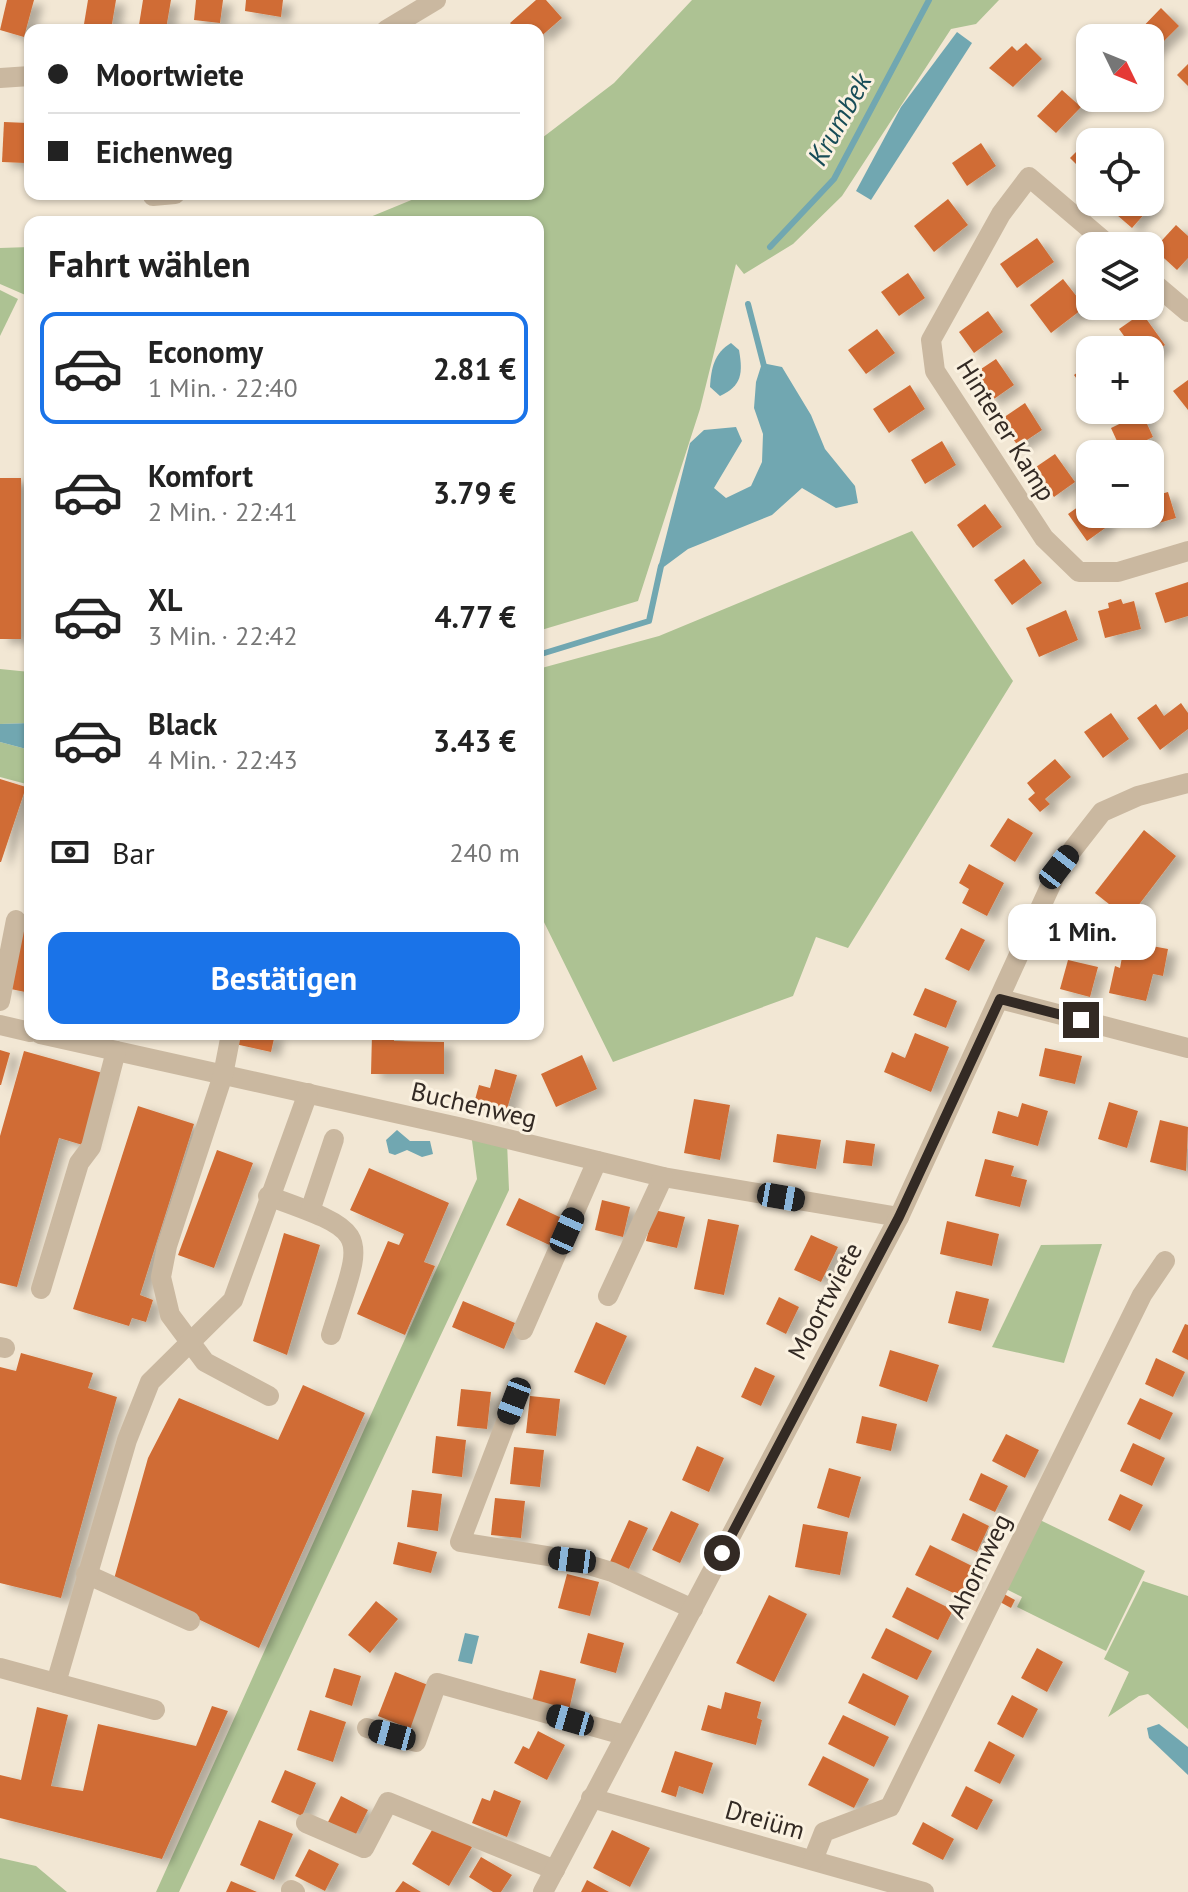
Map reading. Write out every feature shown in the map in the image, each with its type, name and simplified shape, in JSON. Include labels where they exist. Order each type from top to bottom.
[{"type":"street","points":[[396,24],[436,0]]},
{"type":"street","points":[[0,78],[24,76]]},
{"type":"street","name":"Hinterer Kamp","points":[[1094,232],[1029,177],[1001,214],[931,340],[935,371],[1044,538],[1079,572],[1118,572],[1188,551]]},
{"type":"street","points":[[1164,292],[1188,312]]},
{"type":"street","name":"Moortwiete","points":[[543,1892],[899,1217],[1059,867],[1102,812],[1138,796],[1188,783]]},
{"type":"street","points":[[0,1001],[16,920]]},
{"type":"street","points":[[1000,999],[1188,1048]]},
{"type":"street","points":[[0,1025],[24,1031]]},
{"type":"street","name":"Buchenweg","points":[[67,1040],[663,1177],[899,1217]]},
{"type":"street","points":[[230,1040],[223,1075],[167,1246],[161,1277],[170,1315],[205,1362],[269,1396]]},
{"type":"street","points":[[41,1289],[79,1163],[91,1147],[116,1051]]},
{"type":"street","points":[[56,1683],[127,1440],[150,1382],[233,1300],[268,1196],[308,1093]]},
{"type":"street","points":[[310,1211],[334,1139]]},
{"type":"street","points":[[523,1330],[597,1161]]},
{"type":"street","points":[[608,1296],[663,1177]]},
{"type":"street","points":[[268,1196],[340,1224],[351,1234],[355,1248],[331,1335]]},
{"type":"street","name":"Ahornweg","points":[[813,1860],[824,1832],[890,1807],[1142,1295],[1165,1261]]},
{"type":"street","points":[[514,1401],[460,1542],[572,1560],[612,1572],[693,1609]]},
{"type":"street","points":[[86,1574],[190,1621]]},
{"type":"street","points":[[0,1668],[155,1710]]},
{"type":"street","points":[[367,1728],[416,1742],[437,1683],[624,1735]]},
{"type":"street","name":"Dreiüm","points":[[591,1798],[924,1892]]},
{"type":"street","points":[[306,1823],[364,1848],[388,1802],[555,1870]]},
{"type":"green space","points":[[692,0],[999,0],[976,24],[951,29],[842,196],[793,244],[744,274],[736,264],[700,409],[638,601],[544,629],[544,216],[373,216],[411,200],[544,200],[544,136],[614,83]]},
{"type":"green space","points":[[24,247],[24,294],[0,284],[0,248]]},
{"type":"green space","points":[[0,290],[18,299],[0,336]]},
{"type":"green space","points":[[912,531],[1013,681],[848,948],[816,937],[793,996],[613,1062],[544,922],[544,667],[659,636]]},
{"type":"green space","points":[[0,669],[24,671],[24,723],[0,724]]},
{"type":"green space","points":[[0,742],[24,748],[24,783],[0,777]]},
{"type":"green space","points":[[471,1133],[507,1142],[509,1190],[179,1892],[156,1892],[477,1179]]},
{"type":"green space","points":[[1102,1244],[1064,1363],[992,1347],[1041,1245]]},
{"type":"green space","points":[[1040,1520],[1145,1571],[1106,1651],[1017,1607],[1022,1597],[1006,1589]]},
{"type":"green space","points":[[1143,1581],[1188,1596],[1188,1729],[1148,1694],[1139,1696],[1108,1717],[1129,1672],[1104,1659]]},
{"type":"green space","points":[[0,1858],[36,1866],[67,1892],[0,1892]]},
{"type":"water","points":[[957,32],[972,43],[871,200],[856,191],[901,107]]},
{"type":"water","points":[[731,343],[739,350],[741,372],[733,388],[720,396],[710,387],[711,374],[717,357]]},
{"type":"water","points":[[762,363],[782,367],[811,415],[825,449],[855,486],[858,503],[836,508],[802,488],[772,515],[688,549],[657,572],[690,443],[704,430],[736,427],[742,441],[714,488],[726,498],[751,486],[762,462],[763,434],[754,408],[756,382]]},
{"type":"water","points":[[24,723],[24,748],[0,742],[0,724]]},
{"type":"water","points":[[397,1130],[410,1141],[430,1141],[433,1154],[422,1157],[407,1150],[395,1155],[389,1153],[386,1140]]},
{"type":"water","points":[[465,1633],[479,1636],[472,1664],[458,1661]]},
{"type":"water","points":[[1159,1724],[1188,1747],[1188,1775],[1149,1738],[1147,1728]]},
{"type":"building","points":[[7,0],[34,0],[28,24],[24,24],[24,37],[0,30]]},
{"type":"building","points":[[88,0],[116,0],[112,24],[84,24]]},
{"type":"building","points":[[143,0],[171,0],[167,24],[139,24]]},
{"type":"building","points":[[196,0],[223,0],[220,23],[194,20]]},
{"type":"building","points":[[246,0],[283,0],[281,17],[245,11]]},
{"type":"building","points":[[536,0],[546,0],[562,18],[544,34],[544,24],[510,23]]},
{"type":"building","points":[[1161,8],[1179,26],[1164,41],[1164,24],[1146,24]]},
{"type":"building","points":[[1026,43],[1042,59],[1013,87],[989,68],[1012,46],[1017,51]]},
{"type":"building","points":[[1188,64],[1188,86],[1177,75]]},
{"type":"building","points":[[1062,90],[1076,103],[1076,112],[1056,133],[1037,116]]},
{"type":"building","points":[[4,122],[24,123],[24,163],[2,162]]},
{"type":"building","points":[[981,143],[996,166],[967,186],[952,163]]},
{"type":"building","points":[[948,199],[968,225],[934,252],[914,226]]},
{"type":"building","points":[[1118,216],[1143,216],[1132,228]]},
{"type":"building","points":[[1176,225],[1188,236],[1188,258],[1177,270],[1164,258],[1164,238]]},
{"type":"building","points":[[1037,238],[1054,262],[1017,288],[1000,264]]},
{"type":"building","points":[[908,273],[925,298],[899,316],[881,292]]},
{"type":"building","points":[[1063,279],[1076,296],[1076,314],[1051,333],[1030,305]]},
{"type":"building","points":[[988,311],[1003,332],[974,353],[959,332]]},
{"type":"building","points":[[1132,320],[1147,320],[1159,336],[1124,336],[1119,329]]},
{"type":"building","points":[[877,329],[895,353],[866,374],[848,350]]},
{"type":"building","points":[[996,359],[1014,385],[991,401],[972,375]]},
{"type":"building","points":[[1188,380],[1188,410],[1173,391]]},
{"type":"building","points":[[910,385],[925,409],[889,433],[873,409]]},
{"type":"building","points":[[1025,403],[1042,430],[1018,446],[1000,420]]},
{"type":"building","points":[[1119,424],[1147,424],[1153,437],[1147,440],[1116,440],[1111,428]]},
{"type":"building","points":[[942,441],[956,465],[925,484],[911,460]]},
{"type":"building","points":[[1055,454],[1075,482],[1054,497],[1033,469]]},
{"type":"building","points":[[0,478],[21,478],[21,639],[0,639]]},
{"type":"building","points":[[1168,492],[1176,518],[1164,521],[1164,493]]},
{"type":"building","points":[[985,504],[1002,527],[973,548],[957,525]]},
{"type":"building","points":[[1076,508],[1076,525],[1068,514]]},
{"type":"building","points":[[1078,528],[1105,528],[1087,541]]},
{"type":"building","points":[[1024,559],[1042,583],[1012,605],[994,580]]},
{"type":"building","points":[[1188,582],[1188,616],[1165,623],[1155,593]]},
{"type":"building","points":[[1121,599],[1123,604],[1134,601],[1141,629],[1105,638],[1098,611],[1109,608],[1108,603]]},
{"type":"building","points":[[1066,610],[1078,640],[1039,657],[1026,628]]},
{"type":"building","points":[[1181,703],[1188,713],[1188,729],[1160,750],[1137,718],[1156,704],[1164,716]]},
{"type":"building","points":[[1111,713],[1129,739],[1103,758],[1084,732]]},
{"type":"building","points":[[1055,759],[1071,777],[1045,799],[1050,804],[1040,812],[1028,799],[1035,793],[1027,783]]},
{"type":"building","points":[[0,779],[24,786],[24,793],[0,862]]},
{"type":"building","points":[[1008,818],[1033,833],[1015,862],[990,846]]},
{"type":"building","points":[[1144,830],[1176,856],[1128,919],[1095,893]]},
{"type":"building","points":[[969,864],[1004,883],[987,916],[962,903],[969,889],[959,883]]},
{"type":"building","points":[[24,914],[24,992],[6,988]]},
{"type":"building","points":[[961,928],[985,940],[969,971],[945,959]]},
{"type":"building","points":[[1125,941],[1168,949],[1163,976],[1153,974],[1146,1001],[1109,993],[1115,966],[1120,968]]},
{"type":"building","points":[[1068,960],[1098,967],[1090,997],[1060,989]]},
{"type":"building","points":[[925,988],[957,1001],[946,1028],[913,1015]]},
{"type":"building","points":[[915,1033],[949,1047],[931,1092],[884,1072],[892,1052],[905,1058]]},
{"type":"building","points":[[236,1040],[274,1040],[271,1052],[235,1044]]},
{"type":"building","points":[[372,1040],[444,1042],[444,1074],[371,1074]]},
{"type":"building","points":[[1045,1048],[1082,1056],[1075,1084],[1039,1076]]},
{"type":"building","points":[[0,1050],[10,1053],[1,1085],[0,1085]]},
{"type":"building","points":[[24,1051],[106,1074],[86,1146],[59,1138],[17,1287],[0,1283],[0,1136]]},
{"type":"building","points":[[582,1055],[597,1089],[556,1107],[541,1074]]},
{"type":"building","points":[[495,1069],[517,1075],[505,1116],[473,1107],[479,1085],[490,1088]]},
{"type":"building","points":[[694,1099],[730,1105],[720,1160],[684,1153]]},
{"type":"building","points":[[1109,1102],[1138,1111],[1127,1148],[1098,1139]]},
{"type":"building","points":[[1022,1103],[1048,1111],[1038,1146],[992,1133],[998,1111],[1018,1117]]},
{"type":"building","points":[[138,1106],[194,1124],[140,1295],[153,1300],[146,1322],[132,1318],[129,1326],[73,1309]]},
{"type":"building","points":[[1160,1120],[1188,1127],[1186,1171],[1150,1162]]},
{"type":"building","points":[[777,1134],[821,1140],[816,1169],[773,1162]]},
{"type":"building","points":[[846,1140],[875,1144],[872,1166],[843,1163]]},
{"type":"building","points":[[217,1150],[253,1163],[214,1268],[178,1255]]},
{"type":"building","points":[[985,1159],[1014,1166],[1011,1176],[1027,1180],[1020,1207],[975,1196]]},
{"type":"building","points":[[369,1168],[449,1203],[424,1262],[435,1266],[405,1335],[357,1314],[388,1241],[399,1245],[404,1234],[350,1210]]},
{"type":"building","points":[[519,1198],[568,1221],[556,1248],[506,1225]]},
{"type":"building","points":[[602,1200],[630,1207],[623,1237],[595,1230]]},
{"type":"building","points":[[654,1210],[685,1217],[677,1248],[646,1241]]},
{"type":"building","points":[[708,1219],[739,1225],[724,1295],[694,1289]]},
{"type":"building","points":[[947,1221],[999,1234],[992,1266],[940,1254]]},
{"type":"building","points":[[284,1233],[320,1245],[287,1355],[253,1341]]},
{"type":"building","points":[[811,1235],[838,1247],[821,1282],[794,1270]]},
{"type":"building","points":[[956,1291],[989,1299],[981,1331],[948,1323]]},
{"type":"building","points":[[779,1297],[799,1307],[786,1334],[766,1324]]},
{"type":"building","points":[[463,1301],[515,1323],[504,1349],[452,1327]]},
{"type":"building","points":[[596,1322],[627,1336],[605,1385],[574,1372]]},
{"type":"building","points":[[1185,1324],[1188,1325],[1188,1360],[1172,1352]]},
{"type":"building","points":[[890,1350],[939,1365],[927,1402],[879,1386]]},
{"type":"building","points":[[21,1353],[93,1373],[88,1388],[117,1397],[61,1598],[0,1583],[0,1367],[16,1371]]},
{"type":"building","points":[[1156,1358],[1185,1372],[1173,1397],[1145,1384]]},
{"type":"building","points":[[755,1367],[775,1376],[761,1406],[741,1397]]},
{"type":"building","points":[[303,1385],[365,1413],[259,1648],[114,1579],[148,1458],[179,1398],[278,1440]]},
{"type":"building","points":[[461,1389],[491,1392],[487,1429],[457,1426]]},
{"type":"building","points":[[530,1396],[560,1399],[556,1436],[526,1433]]},
{"type":"building","points":[[1140,1398],[1173,1413],[1160,1440],[1127,1424]]},
{"type":"building","points":[[862,1416],[897,1424],[891,1451],[856,1443]]},
{"type":"building","points":[[1006,1434],[1039,1450],[1025,1478],[992,1461]]},
{"type":"building","points":[[436,1436],[466,1440],[462,1477],[432,1473]]},
{"type":"building","points":[[1133,1443],[1165,1458],[1152,1486],[1120,1471]]},
{"type":"building","points":[[697,1446],[724,1458],[709,1492],[682,1480]]},
{"type":"building","points":[[514,1447],[544,1450],[540,1487],[510,1484]]},
{"type":"building","points":[[829,1468],[861,1477],[849,1518],[817,1508]]},
{"type":"building","points":[[981,1473],[1008,1486],[995,1512],[969,1500]]},
{"type":"building","points":[[412,1490],[442,1494],[438,1531],[407,1527]]},
{"type":"building","points":[[1120,1494],[1143,1505],[1130,1531],[1108,1520]]},
{"type":"building","points":[[495,1498],[525,1501],[521,1538],[491,1535]]},
{"type":"building","points":[[671,1511],[699,1524],[680,1563],[652,1550]]},
{"type":"building","points":[[963,1513],[989,1526],[977,1552],[951,1540]]},
{"type":"building","points":[[629,1520],[648,1528],[627,1573],[609,1564]]},
{"type":"building","points":[[803,1524],[848,1532],[840,1575],[795,1567]]},
{"type":"building","points":[[398,1542],[437,1552],[431,1573],[393,1564]]},
{"type":"building","points":[[930,1545],[976,1568],[962,1597],[915,1575]]},
{"type":"building","points":[[567,1574],[599,1582],[590,1616],[558,1608]]},
{"type":"building","points":[[907,1587],[953,1610],[938,1640],[892,1617]]},
{"type":"building","points":[[1004,1594],[1015,1600],[1011,1608],[1000,1602]]},
{"type":"building","points":[[769,1595],[807,1614],[774,1682],[736,1663]]},
{"type":"building","points":[[376,1601],[398,1619],[370,1653],[348,1635]]},
{"type":"building","points":[[886,1628],[932,1651],[917,1680],[871,1658]]},
{"type":"building","points":[[588,1633],[624,1643],[616,1673],[580,1663]]},
{"type":"building","points":[[1037,1648],[1063,1662],[1047,1692],[1021,1678]]},
{"type":"building","points":[[334,1668],[361,1676],[352,1706],[325,1697]]},
{"type":"building","points":[[540,1670],[576,1679],[569,1710],[532,1701]]},
{"type":"building","points":[[395,1672],[428,1685],[411,1729],[378,1716]]},
{"type":"building","points":[[863,1673],[909,1696],[895,1726],[848,1703]]},
{"type":"building","points":[[725,1692],[761,1702],[757,1718],[762,1720],[756,1745],[701,1730],[708,1705],[721,1709]]},
{"type":"building","points":[[1012,1695],[1038,1709],[1023,1738],[997,1724]]},
{"type":"building","points":[[212,1706],[228,1711],[162,1859],[0,1818],[0,1775],[21,1780],[37,1707],[68,1715],[51,1786],[83,1791],[98,1724],[196,1746]]},
{"type":"building","points":[[310,1710],[346,1722],[333,1762],[297,1750]]},
{"type":"building","points":[[843,1715],[889,1737],[874,1767],[828,1744]]},
{"type":"building","points":[[538,1731],[565,1745],[547,1780],[514,1763],[523,1746],[529,1749]]},
{"type":"building","points":[[989,1741],[1015,1755],[1000,1784],[974,1771]]},
{"type":"building","points":[[675,1751],[713,1763],[703,1794],[679,1786],[676,1797],[661,1792]]},
{"type":"building","points":[[823,1756],[869,1779],[854,1808],[808,1785]]},
{"type":"building","points":[[285,1770],[316,1783],[302,1816],[271,1802]]},
{"type":"building","points":[[966,1786],[993,1800],[977,1830],[951,1816]]},
{"type":"building","points":[[494,1790],[521,1801],[507,1837],[472,1823],[482,1798],[490,1801]]},
{"type":"building","points":[[341,1796],[368,1810],[355,1836],[328,1822]]},
{"type":"building","points":[[259,1820],[293,1834],[274,1880],[240,1865]]},
{"type":"building","points":[[923,1822],[954,1839],[943,1860],[912,1844]]},
{"type":"building","points":[[435,1825],[472,1847],[449,1886],[412,1864]]},
{"type":"building","points":[[612,1830],[650,1848],[630,1887],[593,1868]]},
{"type":"building","points":[[309,1849],[339,1864],[325,1891],[295,1876]]},
{"type":"building","points":[[481,1857],[512,1875],[501,1892],[493,1892],[469,1877]]},
{"type":"building","points":[[587,1880],[609,1892],[581,1892]]},
{"type":"building","points":[[231,1881],[257,1892],[226,1892]]},
{"type":"building","points":[[403,1881],[421,1892],[395,1892]]},
{"type":"waterway","name":"Krumbek","points":[[770,247],[834,179],[929,0]]},
{"type":"waterway","name":"Krumbek","points":[[748,304],[765,370]]},
{"type":"waterway","name":"Krumbek","points":[[544,653],[649,621],[661,566]]},
{"type":"route","points":[[722,1553],[899,1217],[1000,999],[1081,1020]]}]
